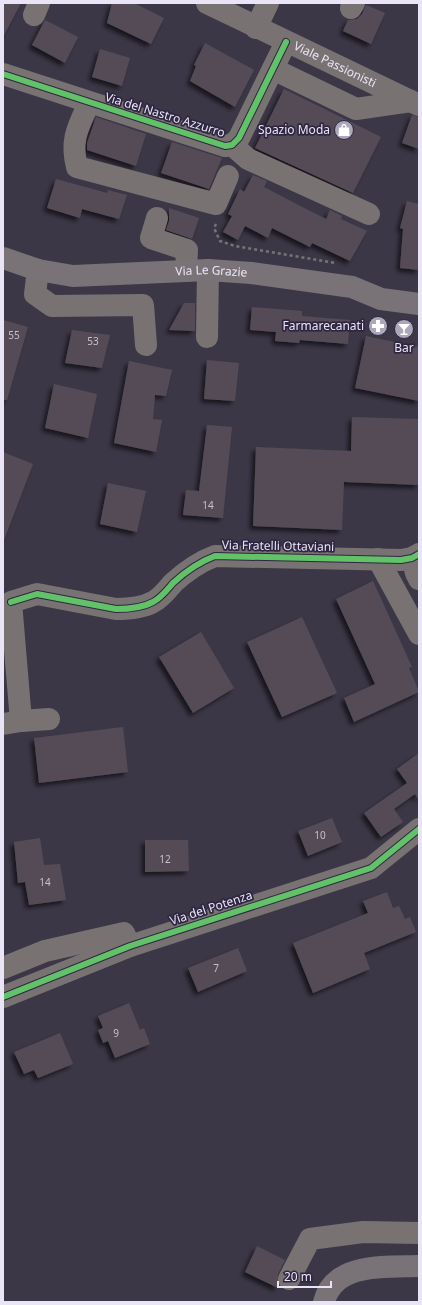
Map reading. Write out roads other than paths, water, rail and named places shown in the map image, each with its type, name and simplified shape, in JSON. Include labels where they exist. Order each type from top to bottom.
[{"type":"main road","name":"Via Le Grazie","points":[[3,258],[38,270],[73,276],[208,270],[251,273],[352,286],[381,298],[419,304]]},
{"type":"main road","points":[[324,1302],[326,1292],[343,1275],[373,1267],[419,1266]]},
{"type":"street","name":"Viale Passionisti","points":[[207,3],[256,28],[415,103]]},
{"type":"street","points":[[256,28],[268,3]]},
{"type":"street","name":"Via del Nastro Azzurro","points":[[3,74],[225,146],[232,145],[239,138],[286,42]]},
{"type":"street","points":[[273,68],[356,109],[415,103]]},
{"type":"street","points":[[89,103],[76,132],[73,152],[77,167],[216,204],[228,176]]},
{"type":"street","name":"Via del Nastro Azzurro","points":[[232,145],[248,159],[369,214]]},
{"type":"street","points":[[158,218],[151,238],[187,250],[186,271]]},
{"type":"street","points":[[38,270],[35,294],[52,306],[143,305],[146,345]]},
{"type":"street","points":[[207,336],[208,270]]},
{"type":"street","name":"Via Fratelli Ottaviani","points":[[12,722],[11,602],[37,594],[116,609],[129,609],[143,606],[159,597],[193,566],[215,556],[400,560],[416,556]]},
{"type":"street","points":[[416,556],[416,573],[419,579]]},
{"type":"street","points":[[378,559],[419,634]]},
{"type":"street","points":[[12,722],[49,719]]},
{"type":"street","name":"Via del Potenza","points":[[3,997],[130,946],[371,868],[419,829]]},
{"type":"street","points":[[3,968],[45,951],[124,933],[130,946]]},
{"type":"street","points":[[289,1279],[310,1239],[363,1232],[419,1233]]},
{"type":"place","name":"Spazio Moda","points":[[344,130]]},
{"type":"place","name":"Farmarecanati","points":[[378,326]]},
{"type":"place","name":"Bar","points":[[404,329]]}]
